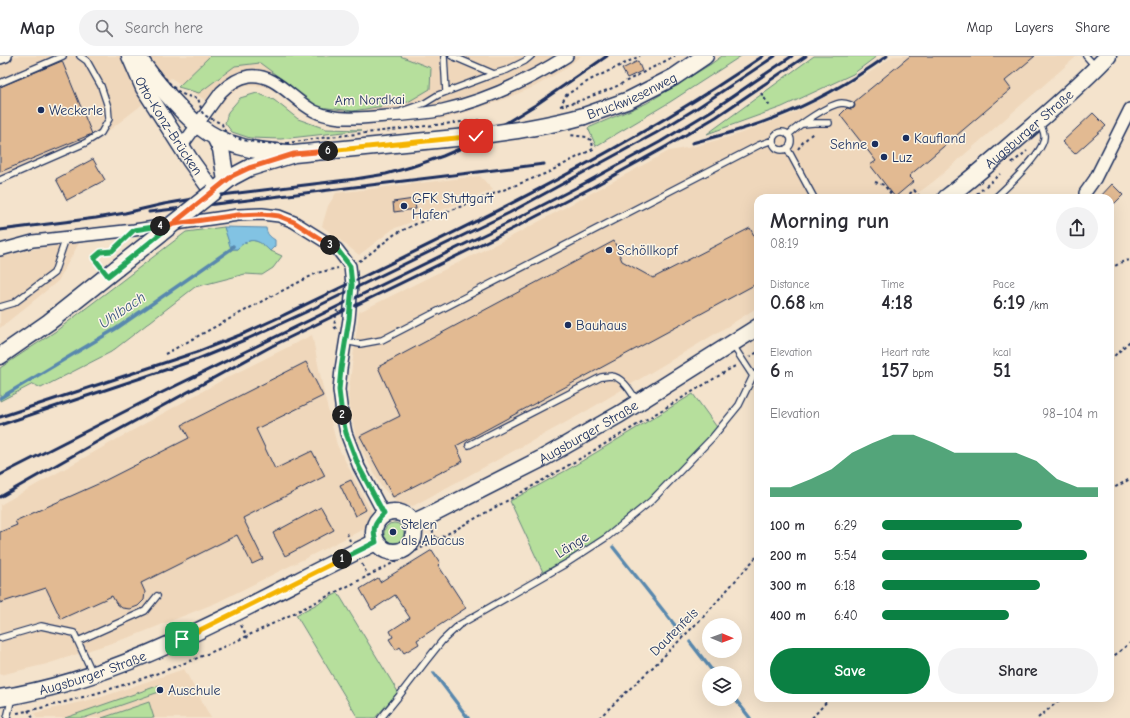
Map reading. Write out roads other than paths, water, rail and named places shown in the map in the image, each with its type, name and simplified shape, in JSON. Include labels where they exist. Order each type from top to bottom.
[{"type":"main road","name":"Otto-Konz-Brücken","points":[[130,56],[181,110],[201,120],[215,137],[221,149],[226,181]]},
{"type":"main road","name":"Otto-Konz-Brücken","points":[[137,56],[153,80],[182,147],[213,192]]},
{"type":"main road","name":"Bruckwiesenweg","points":[[0,356],[49,322],[232,176],[249,168],[294,154],[476,136],[545,126],[584,116],[629,100],[674,77],[705,56]]},
{"type":"main road","name":"Augsburger Straße","points":[[951,194],[1039,121],[1108,56]]},
{"type":"main road","name":"Otto-Konz-Brücken","points":[[215,137],[253,150],[294,154]]},
{"type":"main road","name":"Augsburger Straße","points":[[412,524],[545,457],[638,403],[754,330]]},
{"type":"main road","points":[[391,512],[400,513],[407,517],[412,524],[414,531],[413,539],[403,550],[388,552],[381,548],[376,542],[374,527],[384,514],[391,512]]},
{"type":"main road","name":"Augsburger Straße","points":[[6,698],[65,683],[129,662],[182,639],[376,542]]},
{"type":"street","points":[[0,58],[6,56]]},
{"type":"street","name":"Am Nordkai","points":[[182,147],[221,92],[227,86],[240,78],[248,76],[268,78],[320,114],[348,118],[419,114],[437,111],[498,92],[548,68],[567,56]]},
{"type":"street","points":[[1085,193],[1095,179],[1130,109]]},
{"type":"street","points":[[0,250],[33,242],[66,237],[134,230],[238,215],[262,214],[279,216],[294,222],[337,249],[350,266],[352,285],[349,319],[339,390],[342,413],[346,433],[359,467],[384,514]]},
{"type":"lane","points":[[0,82],[63,56]]},
{"type":"lane","points":[[0,180],[85,143],[101,133],[109,119],[108,107],[102,86],[87,61],[80,56]]},
{"type":"lane","points":[[444,56],[446,92]]},
{"type":"lane","points":[[452,56],[494,74]]},
{"type":"lane","points":[[387,116],[425,103],[438,95],[507,70],[531,56]]},
{"type":"lane","points":[[1086,56],[1096,68]]},
{"type":"lane","points":[[788,135],[800,124],[837,104],[844,103],[851,105]]},
{"type":"lane","points":[[999,194],[1035,157],[1045,136],[1039,121]]},
{"type":"lane","points":[[800,124],[826,123]]},
{"type":"lane","points":[[788,135],[780,133],[775,135],[773,140],[774,146],[779,150],[788,148]]},
{"type":"lane","points":[[788,135],[790,137],[788,148],[812,194]]},
{"type":"lane","points":[[345,341],[360,344],[382,340],[759,145],[773,140]]},
{"type":"lane","points":[[0,307],[14,303],[54,273],[66,237]]},
{"type":"lane","points":[[732,344],[743,361],[754,372]]},
{"type":"lane","points":[[469,445],[601,377],[611,376],[622,380],[638,403]]},
{"type":"lane","name":"Länge","points":[[381,718],[442,641],[459,625],[578,556],[607,537],[651,501],[712,438],[739,405],[754,378]]},
{"type":"lane","points":[[78,641],[144,611],[157,596]]},
{"type":"lane","points":[[0,638],[41,626],[74,633],[93,674]]},
{"type":"lane","points":[[6,698],[7,718]]},
{"type":"water","points":[[224,227],[266,228],[269,235],[275,240],[275,246],[270,251],[258,242],[250,241],[246,242],[237,249],[231,249]]},
{"type":"waterway","name":"Uhlbach","points":[[0,398],[117,328],[231,249],[233,246]]},
{"type":"waterway","points":[[613,547],[681,633]]},
{"type":"waterway","points":[[690,642],[709,666]]},
{"type":"waterway","points":[[434,673],[468,718]]},
{"type":"waterway","points":[[741,706],[750,718]]},
{"type":"railway","points":[[0,230],[96,218],[205,197],[355,179],[386,174],[411,167],[443,156],[473,143],[537,104],[607,56]]},
{"type":"railway","points":[[0,417],[197,352],[280,317],[527,196],[647,129],[706,94],[763,56]]},
{"type":"railway","points":[[0,425],[198,359],[247,339],[306,312],[509,213],[656,133],[697,108],[775,56]]},
{"type":"railway","points":[[0,475],[161,393],[514,220],[587,182],[660,142],[711,111],[792,56]]},
{"type":"railway","points":[[0,497],[102,439],[272,346],[514,228],[591,188],[716,117],[806,56]]},
{"type":"railway","points":[[692,143],[754,126],[804,106],[846,83],[887,56]]},
{"type":"railway","points":[[149,212],[544,164]]},
{"type":"place","name":"Weckerle","points":[[41,110]]},
{"type":"place","name":"Kaufland","points":[[906,138]]},
{"type":"place","name":"Sehne","points":[[875,144]]},
{"type":"place","name":"Luz","points":[[884,157]]},
{"type":"place","name":"GFK Stuttgart Hafen","points":[[404,206]]},
{"type":"place","name":"Schöllkopf","points":[[609,250]]},
{"type":"place","name":"Bauhaus","points":[[568,325]]},
{"type":"place","name":"Stelen als Abacus","points":[[393,532]]},
{"type":"place","name":"Auschule","points":[[160,690]]}]
